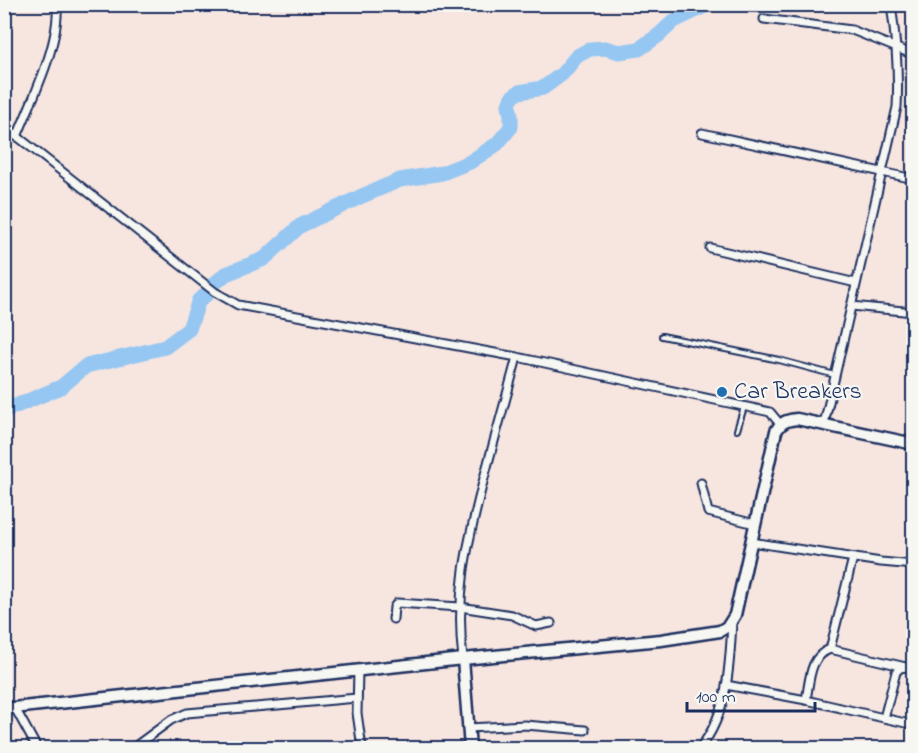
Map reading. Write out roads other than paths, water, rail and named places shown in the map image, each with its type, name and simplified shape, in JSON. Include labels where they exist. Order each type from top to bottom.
[{"type":"street","points":[[17,137],[55,37],[57,4]]},
{"type":"street","points":[[824,424],[897,107],[898,47],[891,4]]},
{"type":"street","points":[[764,19],[852,30],[914,55]]},
{"type":"street","points":[[4,126],[227,300],[238,305],[517,357],[744,406],[770,412],[780,423]]},
{"type":"street","points":[[702,133],[914,179]]},
{"type":"street","points":[[710,248],[856,283]]},
{"type":"street","points":[[851,306],[914,312]]},
{"type":"street","points":[[470,748],[462,659],[461,580],[467,546],[517,357]]},
{"type":"street","points":[[699,748],[713,728],[726,685],[732,621],[776,431],[780,423],[797,419],[914,444]]},
{"type":"street","points":[[701,483],[708,512],[755,524]]},
{"type":"street","points":[[751,542],[914,565]]},
{"type":"street","points":[[806,700],[813,664],[817,657],[830,649],[853,558]]},
{"type":"street","points":[[393,619],[394,607],[397,603],[460,607],[512,615],[537,626],[551,623]]},
{"type":"street","points":[[37,748],[10,709],[358,670],[712,634],[724,629],[732,621]]},
{"type":"street","points":[[830,649],[914,669]]},
{"type":"street","points":[[884,718],[896,672],[904,667]]},
{"type":"street","points":[[358,670],[357,698],[362,748]]},
{"type":"street","points":[[726,685],[806,700],[914,725]]},
{"type":"street","points":[[133,748],[171,720],[187,713],[357,698]]},
{"type":"street","points":[[468,728],[525,725],[585,730]]},
{"type":"lane","points":[[662,336],[779,360],[835,375]]},
{"type":"lane","points":[[736,430],[744,406]]},
{"type":"waterway","points":[[214,284],[226,274],[264,259],[300,226],[362,196],[400,180],[442,173],[470,162],[497,144],[511,127],[509,105],[512,97],[519,92],[543,88],[562,74],[577,56],[590,49],[605,48],[619,52],[639,49],[674,21],[709,4]]},
{"type":"waterway","points":[[4,411],[61,387],[86,366],[165,347],[189,329],[199,300],[207,294]]},
{"type":"place","name":"Car Breakers","points":[[722,392]]}]
